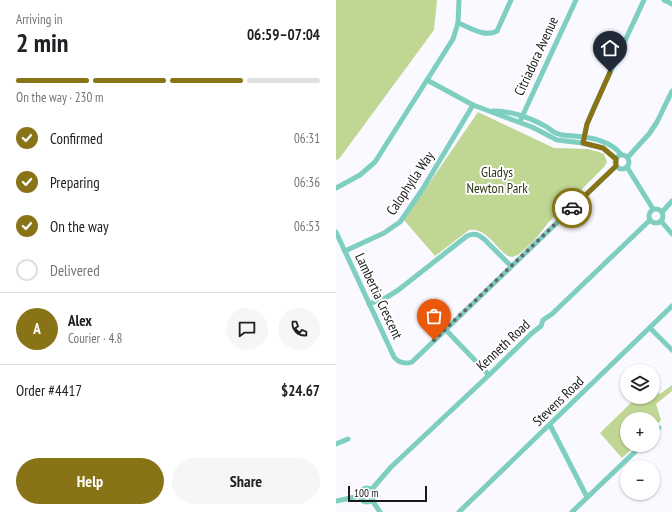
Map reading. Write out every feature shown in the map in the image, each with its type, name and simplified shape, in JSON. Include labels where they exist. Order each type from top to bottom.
[{"type":"street","points":[[336,188],[360,175],[375,162],[453,39],[458,23],[459,0]]},
{"type":"street","points":[[458,23],[486,34],[497,31],[511,0]]},
{"type":"street","name":"Citriadora Avenue","points":[[520,122],[576,0]]},
{"type":"street","points":[[583,143],[587,124],[597,100],[644,0]]},
{"type":"street","points":[[664,0],[672,4]]},
{"type":"street","points":[[427,80],[473,105],[520,122],[557,140],[583,143],[603,148],[616,159]]},
{"type":"street","points":[[628,157],[649,134],[657,122],[672,91]]},
{"type":"street","name":"Calophylla Way","points":[[345,251],[384,233],[400,222],[422,190],[473,105]]},
{"type":"street","points":[[492,112],[498,111],[522,116],[544,125],[560,135],[584,137],[609,144],[621,154],[628,157]]},
{"type":"street","points":[[621,154],[616,159],[616,166],[622,169],[627,167]]},
{"type":"street","points":[[628,157],[629,163],[627,167],[653,210]]},
{"type":"street","name":"Lambertia Crescent","points":[[336,232],[394,357],[403,363],[412,362],[616,166]]},
{"type":"street","points":[[662,212],[672,201]]},
{"type":"street","points":[[658,209],[662,212],[664,217],[661,221],[656,223],[650,220],[649,214],[653,210],[658,209]]},
{"type":"street","name":"Kenneth Road","points":[[372,489],[391,467],[541,326],[543,320],[552,314],[650,220]]},
{"type":"street","points":[[661,221],[672,234]]},
{"type":"street","points":[[369,304],[396,291],[471,234],[475,234],[484,239],[511,266]]},
{"type":"street","name":"Stevens Road","points":[[459,512],[672,306]]},
{"type":"street","points":[[650,328],[672,350]]},
{"type":"street","points":[[445,329],[489,375]]},
{"type":"street","points":[[550,425],[587,497]]},
{"type":"street","points":[[336,444],[348,439]]},
{"type":"street","points":[[572,512],[635,452]]},
{"type":"street","points":[[360,496],[361,491],[364,488],[368,487],[372,489],[374,496],[372,500],[380,512]]},
{"type":"street","points":[[360,496],[362,500],[366,502],[372,500]]},
{"type":"street","points":[[336,501],[360,496]]},
{"type":"green space","points":[[336,0],[437,0],[434,30],[339,159],[336,160]]},
{"type":"green space","name":"Gladys Newton Park","points":[[478,112],[554,148],[588,149],[599,152],[604,154],[607,162],[604,167],[548,223],[534,241],[518,255],[512,257],[508,256],[486,235],[475,230],[469,230],[435,256],[404,220]]},
{"type":"green space","points":[[672,385],[672,391],[660,401],[660,394]]},
{"type":"green space","points":[[630,404],[656,404],[658,412],[622,412]]},
{"type":"green space","points":[[620,414],[620,452],[628,452],[622,458],[600,433]]},
{"type":"way so far","points":[[434,340],[572,208]]},
{"type":"route","points":[[572,208],[616,166],[616,159],[603,148],[583,143],[587,124],[610,72]]}]
